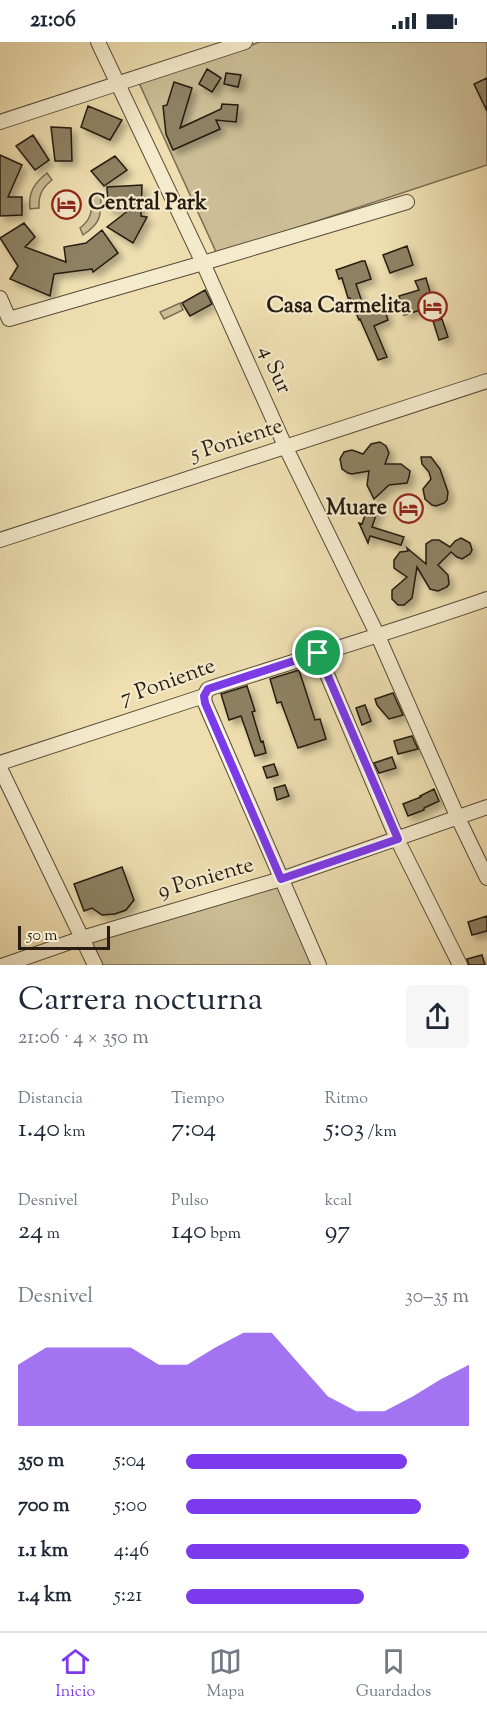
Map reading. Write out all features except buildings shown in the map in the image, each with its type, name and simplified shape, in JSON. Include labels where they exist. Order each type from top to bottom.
[{"type":"street","name":"4 Sur","points":[[98,42],[203,263],[286,448],[378,636],[458,818],[487,878]]},
{"type":"street","points":[[0,122],[245,42]]},
{"type":"street","points":[[0,298],[9,319],[407,202]]},
{"type":"street","name":"5 Poniente","points":[[0,540],[487,381]]},
{"type":"street","name":"7 Poniente","points":[[0,763],[204,696],[208,689],[487,599]]},
{"type":"street","points":[[318,653],[398,839],[459,965]]},
{"type":"street","points":[[204,696],[319,965]]},
{"type":"street","points":[[0,768],[95,965]]},
{"type":"street","name":"9 Poniente","points":[[4,965],[82,938],[281,879],[487,807]]},
{"type":"shaded area","points":[[260,42],[487,42],[487,165],[217,254],[139,83]]},
{"type":"shaded area","points":[[47,173],[52,180],[41,192],[39,208],[30,209],[33,189]]},
{"type":"shaded area","points":[[92,196],[101,196],[100,214],[97,223],[83,235],[80,228],[90,214]]},
{"type":"shaded area","points":[[180,303],[183,310],[164,319],[160,312]]},
{"type":"shaded area","points":[[279,884],[314,965],[100,965],[89,940]]},
{"type":"place","name":"Central Park","points":[[67,204]]},
{"type":"place","name":"Casa Carmelita","points":[[432,307]]},
{"type":"place","name":"Muare","points":[[408,509]]},
{"type":"route","points":[[318,653],[398,839],[281,879],[204,696],[208,689],[318,653]]}]
